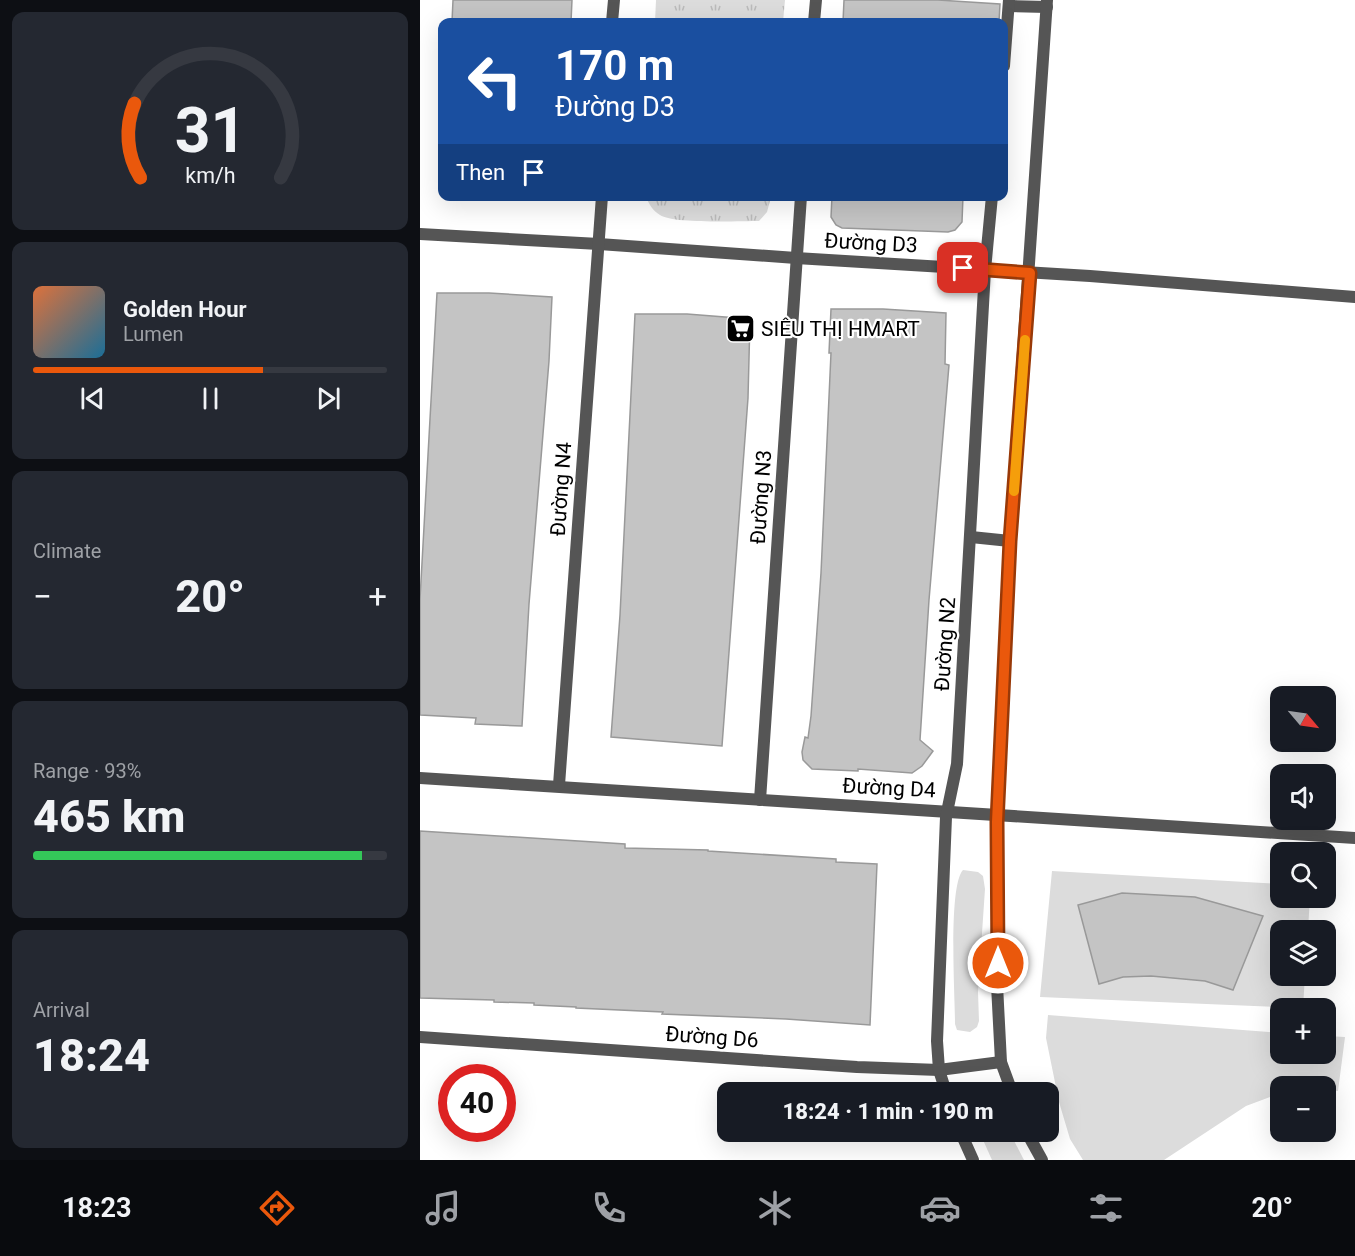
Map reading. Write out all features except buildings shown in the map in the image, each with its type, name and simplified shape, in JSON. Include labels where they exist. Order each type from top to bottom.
[{"type":"street","points":[[612,18],[614,0]]},
{"type":"street","points":[[814,18],[816,0]]},
{"type":"street","points":[[1008,18],[1009,3],[1047,4],[1010,541],[997,814],[997,985],[1001,1062],[1008,1082]]},
{"type":"street","name":"Đường N4","points":[[559,785],[602,201]]},
{"type":"street","name":"Đường N3","points":[[760,800],[801,201]]},
{"type":"street","name":"Đường N2","points":[[943,1082],[939,1070],[937,1041],[937,992],[947,811],[957,764],[985,270],[992,201]]},
{"type":"street","name":"Đường D3","points":[[420,234],[1030,273],[1355,297]]},
{"type":"street","points":[[971,537],[1010,541]]},
{"type":"street","name":"Đường D4","points":[[420,778],[559,785],[1355,838]]},
{"type":"street","name":"Đường D6","points":[[420,1037],[939,1070],[1001,1062]]},
{"type":"street","points":[[965,1142],[973,1160]]},
{"type":"street","points":[[1032,1142],[1042,1160]]},
{"type":"green space","points":[[656,0],[785,0],[783,18],[655,18]]},
{"type":"green space","points":[[648,201],[770,201],[767,212],[759,221],[678,220],[660,215]]},
{"type":"green space","points":[[963,870],[978,872],[983,876],[985,889],[978,992],[979,1021],[977,1027],[970,1032],[957,1030],[955,1024],[955,897],[958,880]]},
{"type":"green space","points":[[1052,871],[1270,883],[1270,908],[1309,908],[1309,920],[1270,920],[1270,986],[1304,986],[1304,998],[1270,998],[1270,1007],[1040,997]]},
{"type":"green space","points":[[1048,1015],[1270,1032],[1270,1064],[1336,1064],[1336,1037],[1345,1037],[1338,1091],[1336,1091],[1336,1076],[1270,1076],[1270,1097],[1246,1106],[1164,1160],[1083,1160],[1070,1139],[1059,1102],[1059,1082],[1055,1082],[1046,1038]]},
{"type":"green space","points":[[984,1142],[1015,1142],[1024,1160],[992,1160]]},
{"type":"slow traffic","points":[[1014,491],[1025,340]]},
{"type":"place","name":"SIÊU THỊ HMART","points":[[740,329]]},
{"type":"route","points":[[963,268],[1030,273],[1010,541],[997,822],[998,963]]}]
